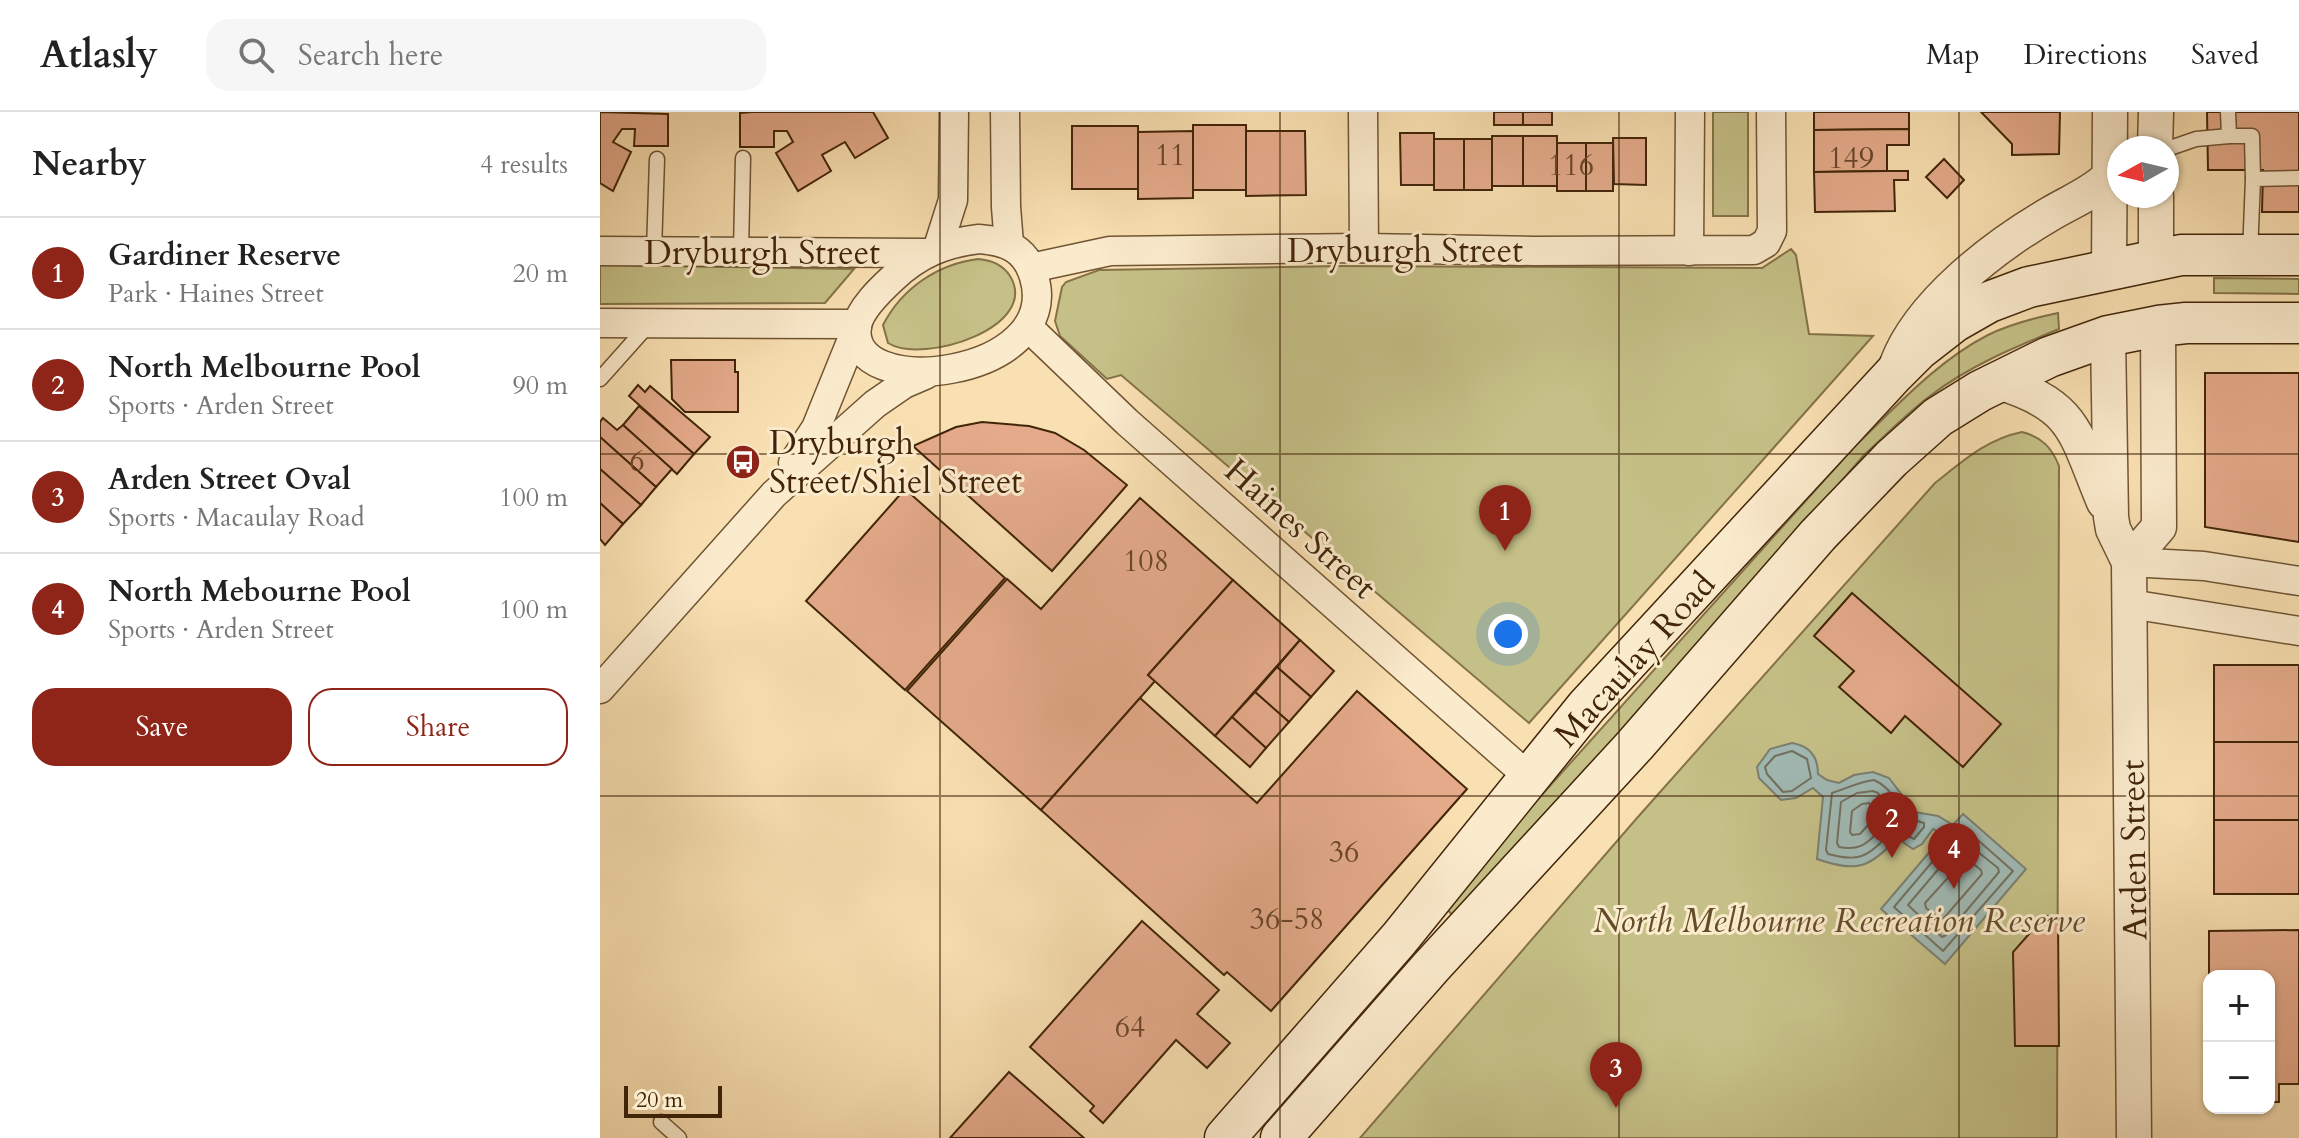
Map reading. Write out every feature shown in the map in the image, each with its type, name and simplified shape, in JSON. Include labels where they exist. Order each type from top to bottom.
[{"type":"main road","points":[[2109,270],[2196,254],[2299,255]]},
{"type":"main road","points":[[2156,259],[2158,326]]},
{"type":"main road","name":"Arden Street","points":[[2108,336],[2109,270]]},
{"type":"main road","name":"Macaulay Road","points":[[1225,1138],[1399,939],[1587,706],[1893,375],[1937,334],[1979,307],[2029,287],[2109,270]]},
{"type":"main road","points":[[2108,336],[2186,323],[2299,323]]},
{"type":"main road","name":"Macaulay Road","points":[[1281,1138],[1431,967],[1635,745],[1818,535],[1891,459],[1938,417],[1998,382],[2049,357],[2108,336]]},
{"type":"main road","points":[[1399,939],[1431,967]]},
{"type":"street","points":[[931,250],[953,200],[954,112]]},
{"type":"street","points":[[1005,112],[1009,244]]},
{"type":"street","points":[[1363,112],[1364,248]]},
{"type":"street","points":[[1689,251],[1690,112]]},
{"type":"street","name":"Dryburgh Street","points":[[1031,268],[1110,251],[1364,248],[1754,250],[1766,243],[1772,231],[1771,112]]},
{"type":"street","name":"Arden Street","points":[[2109,136],[2110,112]]},
{"type":"street","points":[[2155,136],[2156,112]]},
{"type":"street","points":[[1893,375],[1910,337],[1947,291],[2027,229],[2089,193],[2107,179]]},
{"type":"street","name":"Arden Street","points":[[2108,208],[2109,270]]},
{"type":"street","points":[[2156,208],[2156,259]]},
{"type":"street","points":[[600,689],[774,494],[875,404],[904,384],[991,356],[1007,347],[1028,327],[1037,297],[1031,268],[1021,252],[1009,244],[979,239],[931,250],[884,287],[857,326],[816,428],[774,494]]},
{"type":"street","name":"Dryburgh Street","points":[[600,251],[931,250]]},
{"type":"street","name":"Dryburgh Street","points":[[600,323],[857,326]]},
{"type":"street","points":[[857,326],[857,336],[864,351],[884,367],[897,371],[937,372]]},
{"type":"street","points":[[2129,562],[2159,527],[2158,326]]},
{"type":"street","name":"Haines Street","points":[[1028,327],[1127,422],[1530,778]]},
{"type":"street","name":"Arden Street","points":[[2108,336],[2111,517],[2113,529],[2129,562],[2134,1138]]},
{"type":"street","points":[[1998,382],[2035,395],[2057,409],[2068,421],[2111,517]]},
{"type":"street","points":[[2129,562],[2204,566],[2299,581]]},
{"type":"street","points":[[2130,604],[2299,631]]},
{"type":"lane","points":[[2228,112],[2229,136]]},
{"type":"lane","points":[[2179,145],[2196,139],[2252,136],[2250,255]]},
{"type":"lane","points":[[741,251],[743,158]]},
{"type":"lane","points":[[654,251],[657,159]]},
{"type":"lane","points":[[2253,179],[2299,178]]},
{"type":"lane","points":[[600,379],[650,322]]},
{"type":"lane","points":[[661,1122],[679,1138]]},
{"type":"green space","points":[[1713,112],[1748,112],[1748,216],[1713,216]]},
{"type":"green space","points":[[1791,249],[1796,255],[1809,334],[1873,336],[1529,723],[1121,375],[1107,379],[1060,336],[1055,321],[1062,287],[1066,282],[1099,270],[1340,266],[1762,268]]},
{"type":"green space","points":[[978,259],[1004,269],[1010,276],[1015,294],[1009,311],[994,325],[974,337],[950,345],[905,349],[888,343],[883,325],[911,289],[935,272]]},
{"type":"green space","points":[[600,265],[854,269],[825,303],[600,304]]},
{"type":"green space","points":[[2214,278],[2299,279],[2299,294],[2214,293]]},
{"type":"green space","points":[[2058,313],[2059,329],[1960,375],[1913,410],[1864,455],[1459,922],[1443,905],[1855,446],[1918,386],[1969,346],[2005,328]]},
{"type":"green space","name":"North Melbourne Recreation Reserve","points":[[2022,432],[2045,444],[2059,466],[2057,1138],[1360,1138],[1637,818],[1935,483],[1986,445]]},
{"type":"water","points":[[1792,743],[1812,753],[1818,774],[1827,780],[1839,783],[1854,775],[1873,772],[1889,778],[1915,812],[1938,816],[1953,825],[1963,814],[2026,869],[1945,964],[1881,909],[1944,835],[1933,829],[1922,844],[1913,849],[1897,838],[1879,856],[1862,865],[1842,866],[1817,859],[1823,797],[1813,788],[1796,798],[1781,800],[1759,778],[1757,767],[1770,749]]},
{"type":"building","points":[[600,112],[668,114],[668,146],[634,146],[635,129],[622,129],[613,142],[631,152],[613,191],[600,183]]},
{"type":"building","points":[[873,112],[888,138],[855,158],[845,142],[822,155],[831,171],[798,191],[776,153],[793,142],[787,131],[774,131],[774,147],[740,147],[740,113]]},
{"type":"building","points":[[1494,112],[1523,112],[1523,125],[1494,125]]},
{"type":"building","points":[[1523,112],[1552,112],[1552,125],[1523,125]]},
{"type":"building","points":[[1814,112],[1909,112],[1909,129],[1814,130]]},
{"type":"building","points":[[1981,112],[2060,112],[2059,154],[2012,155],[2012,144]]},
{"type":"building","points":[[2207,112],[2299,112],[2299,212],[2262,212],[2263,170],[2208,170]]},
{"type":"building","points":[[1193,125],[1246,125],[1247,190],[1193,190]]},
{"type":"building","points":[[1072,126],[1138,126],[1139,189],[1072,189]]},
{"type":"building","points":[[1909,129],[1909,145],[1887,145],[1887,171],[1814,172],[1814,130]]},
{"type":"building","points":[[1193,131],[1193,198],[1138,199],[1138,132]]},
{"type":"building","points":[[1246,131],[1305,131],[1306,195],[1246,196]]},
{"type":"building","points":[[1400,133],[1434,133],[1434,185],[1401,185]]},
{"type":"building","points":[[1492,136],[1523,136],[1523,186],[1492,186]]},
{"type":"building","points":[[1523,136],[1557,136],[1557,186],[1523,186]]},
{"type":"building","points":[[1613,138],[1646,138],[1646,185],[1614,184]]},
{"type":"building","points":[[1434,139],[1464,139],[1464,190],[1434,190]]},
{"type":"building","points":[[1464,139],[1492,139],[1492,190],[1464,190]]},
{"type":"building","points":[[1557,143],[1586,143],[1586,191],[1557,191]]},
{"type":"building","points":[[1586,143],[1613,143],[1613,191],[1586,191]]},
{"type":"building","points":[[1944,159],[1964,180],[1947,198],[1926,177]]},
{"type":"building","points":[[1908,171],[1908,180],[1894,180],[1895,211],[1815,212],[1814,172]]},
{"type":"building","points":[[671,360],[735,360],[738,412],[685,412],[672,399]]},
{"type":"building","points":[[2205,373],[2299,373],[2299,542],[2205,527]]},
{"type":"building","points":[[638,385],[645,392],[650,386],[710,437],[694,454],[629,396]]},
{"type":"building","points":[[639,406],[694,454],[677,474],[623,425]]},
{"type":"building","points":[[603,418],[617,430],[623,425],[672,469],[656,487],[600,437]]},
{"type":"building","points":[[982,422],[1029,426],[1055,433],[1084,450],[1127,485],[1052,571],[913,446],[956,427]]},
{"type":"building","points":[[600,437],[656,487],[641,505],[600,469]]},
{"type":"building","points":[[600,469],[641,505],[623,524],[600,503]]},
{"type":"building","points":[[905,489],[1005,578],[905,690],[806,601]]},
{"type":"building","points":[[1140,498],[1233,580],[1148,675],[1155,681],[1041,810],[907,691],[1007,579],[1041,609]]},
{"type":"building","points":[[600,503],[623,524],[605,545],[600,539]]},
{"type":"building","points":[[1233,580],[1300,640],[1215,736],[1148,675]]},
{"type":"building","points":[[1852,593],[2001,724],[1963,767],[1905,716],[1891,733],[1839,687],[1854,671],[1814,636]]},
{"type":"building","points":[[1300,640],[1334,671],[1311,697],[1277,667]]},
{"type":"building","points":[[2214,665],[2299,665],[2299,742],[2214,742]]},
{"type":"building","points":[[1277,667],[1311,697],[1289,722],[1255,692]]},
{"type":"building","points":[[1357,691],[1467,789],[1271,1011],[1227,972],[1224,975],[1041,810],[1140,698],[1257,803]]},
{"type":"building","points":[[1255,692],[1289,722],[1266,748],[1232,717]]},
{"type":"building","points":[[1232,717],[1266,748],[1250,767],[1215,736]]},
{"type":"building","points":[[2214,742],[2299,742],[2299,820],[2214,820]]},
{"type":"building","points":[[2214,820],[2299,820],[2299,894],[2214,894]]},
{"type":"building","points":[[2045,916],[2058,916],[2059,1046],[2015,1046],[2013,952]]},
{"type":"building","points":[[1142,921],[1219,990],[1197,1014],[1230,1043],[1207,1068],[1176,1040],[1103,1123],[1090,1111],[1094,1106],[1030,1047]]},
{"type":"building","points":[[2299,930],[2299,1084],[2279,1084],[2279,1102],[2275,1102],[2275,970],[2209,970],[2209,931]]},
{"type":"building","points":[[1009,1072],[1084,1138],[950,1138]]},
{"type":"place","name":"Dryburgh Street/Shiel Street","points":[[743,462]]},
{"type":"place","name":"Gardiner Reserve","points":[[1505,551]]},
{"type":"place","name":"North Melbourne Pool","points":[[1892,858]]},
{"type":"place","name":"North Mebourne Pool","points":[[1954,889]]},
{"type":"place","name":"Arden Street Oval","points":[[1616,1108]]}]
